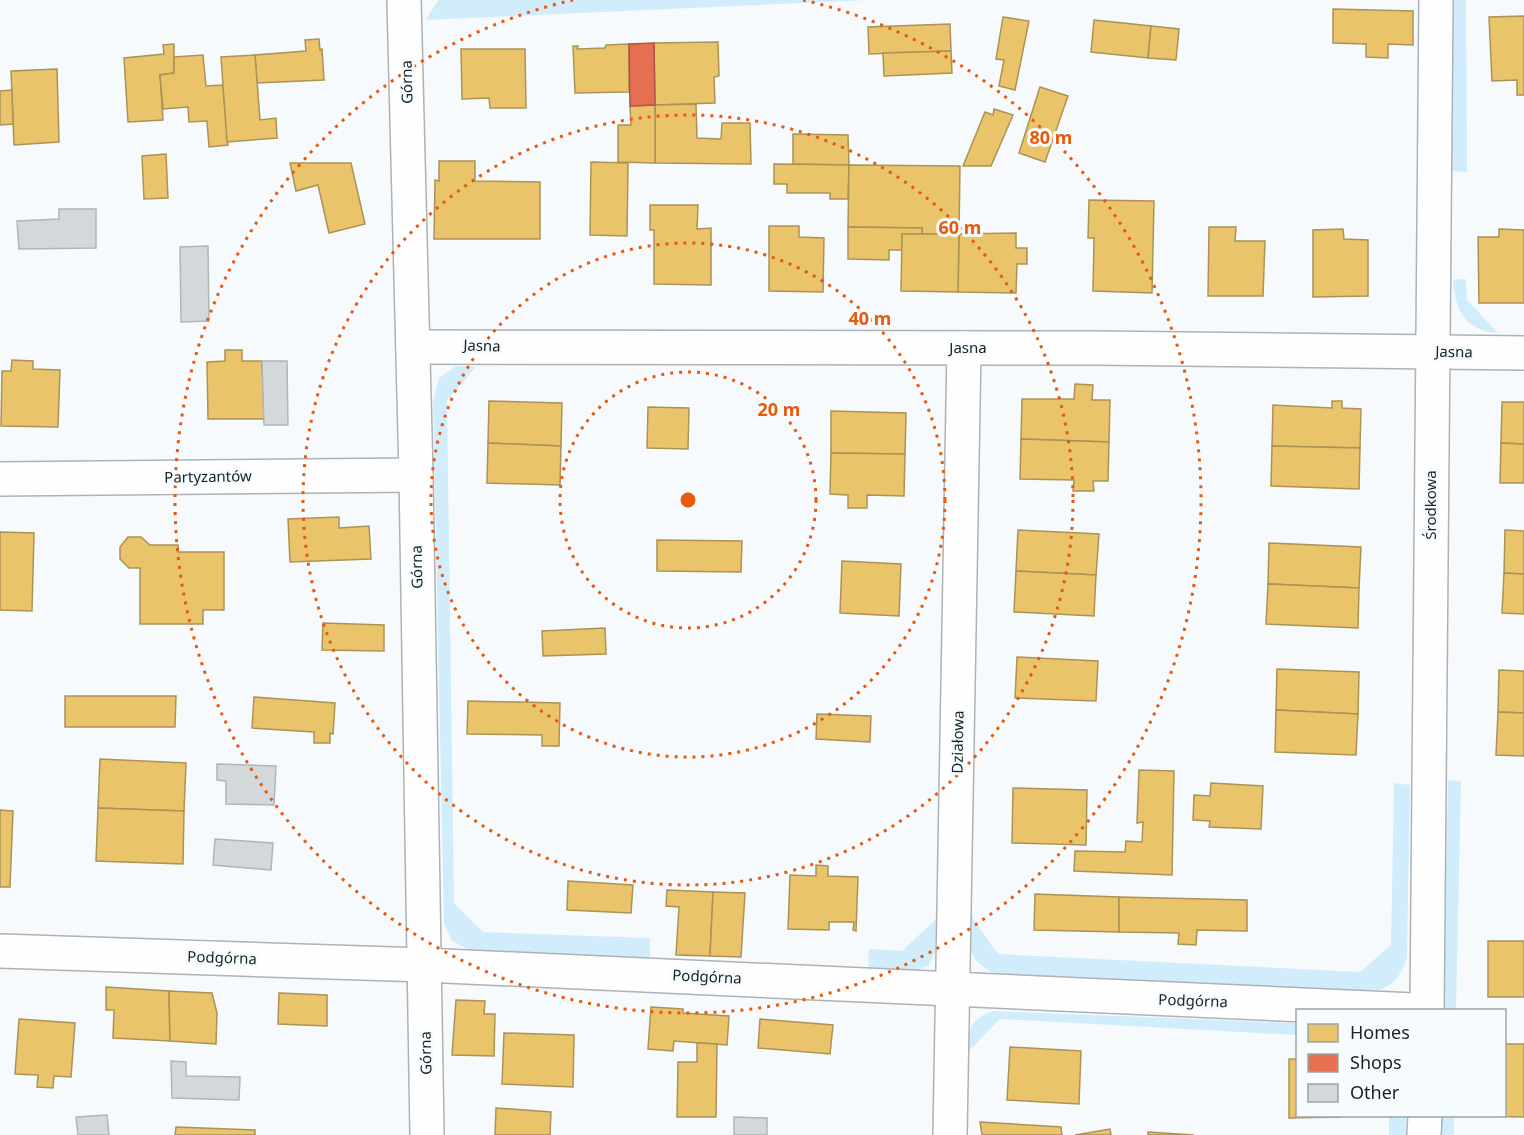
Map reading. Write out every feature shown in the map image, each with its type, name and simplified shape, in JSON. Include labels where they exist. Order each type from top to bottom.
[{"type":"street","name":"Górna","points":[[404,0],[416,475],[427,1135]]},
{"type":"street","name":"Środkowa","points":[[1427,1009],[1436,0]]},
{"type":"street","name":"Jasna","points":[[413,347],[964,348],[1524,353]]},
{"type":"street","name":"Działowa","points":[[950,1135],[964,348]]},
{"type":"street","name":"Partyzantów","points":[[0,479],[416,475]]},
{"type":"street","name":"Podgórna","points":[[0,951],[424,965],[1374,1009]]},
{"type":"street","points":[[1425,1117],[1425,1135]]},
{"type":"shaded area","points":[[438,0],[867,0],[426,20]]},
{"type":"shaded area","points":[[1451,0],[1466,0],[1467,172],[1452,171]]},
{"type":"shaded area","points":[[1466,279],[1467,300],[1498,333],[1477,328],[1464,317],[1459,309],[1453,280]]},
{"type":"shaded area","points":[[456,366],[476,367],[447,401],[454,903],[483,932],[650,938],[650,959],[471,951],[452,941],[444,923],[433,400],[439,378]]},
{"type":"shaded area","points":[[1448,780],[1461,781],[1456,1009],[1443,1009]]},
{"type":"shaded area","points":[[1394,783],[1410,785],[1407,958],[1398,977],[1385,988],[1370,992],[996,974],[979,963],[971,950],[970,914],[998,954],[1360,972],[1391,945]]},
{"type":"shaded area","points":[[936,919],[935,952],[929,965],[916,971],[868,968],[869,949],[902,951]]},
{"type":"shaded area","points":[[993,1011],[1296,1023],[1296,1035],[1000,1019],[969,1051],[970,1030],[979,1018]]},
{"type":"shaded area","points":[[1389,1117],[1406,1117],[1406,1135],[1389,1135]]},
{"type":"shaded area","points":[[1441,1117],[1454,1117],[1454,1135],[1441,1135]]},
{"type":"building: Homes","points":[[1333,9],[1413,11],[1413,45],[1388,44],[1388,58],[1366,57],[1366,44],[1333,43]]},
{"type":"building: Homes","points":[[1524,16],[1524,95],[1517,95],[1517,80],[1492,81],[1489,17]]},
{"type":"building: Homes","points":[[1003,17],[1029,21],[1015,90],[999,86],[1004,60],[996,59]]},
{"type":"building: Homes","points":[[1094,20],[1151,26],[1148,58],[1091,52]]},
{"type":"building: Homes","points":[[950,24],[951,51],[869,54],[868,27]]},
{"type":"building: Homes","points":[[1151,26],[1179,29],[1176,60],[1148,58]]},
{"type":"building: Homes","points":[[319,39],[324,80],[257,83],[255,55],[306,51],[305,40]]},
{"type":"building: Homes","points":[[718,42],[719,76],[714,77],[715,103],[655,105],[654,43]]},
{"type":"building: Homes","points":[[174,44],[174,73],[160,75],[163,120],[128,122],[124,58],[164,54],[163,45]]},
{"type":"building: Homes","points":[[629,44],[629,92],[575,93],[573,46],[578,46],[577,49],[605,48],[606,45]]},
{"type":"building: Homes","points":[[461,49],[525,49],[526,108],[490,108],[489,98],[462,99]]},
{"type":"building: Homes","points":[[951,51],[952,73],[884,76],[883,53]]},
{"type":"building: Homes","points":[[203,55],[206,86],[223,85],[228,145],[209,147],[207,121],[189,122],[188,107],[163,109],[160,75],[174,73],[174,57]]},
{"type":"building: Homes","points":[[255,55],[260,120],[276,118],[277,138],[227,142],[221,57]]},
{"type":"building: Homes","points":[[57,69],[59,142],[14,145],[11,71]]},
{"type":"building: Homes","points":[[1040,87],[1068,96],[1045,162],[1019,153]]},
{"type":"building: Homes","points":[[12,90],[13,124],[0,125],[0,91]]},
{"type":"building: Homes","points":[[696,104],[697,138],[721,139],[722,123],[750,123],[751,164],[655,163],[655,105]]},
{"type":"building: Homes","points":[[655,105],[655,163],[618,162],[618,125],[631,125],[630,106]]},
{"type":"building: Homes","points":[[994,109],[1013,115],[991,166],[963,166],[985,112],[993,115]]},
{"type":"building: Homes","points":[[793,134],[848,135],[849,165],[793,164]]},
{"type":"building: Homes","points":[[166,154],[168,198],[144,199],[142,156]]},
{"type":"building: Homes","points":[[439,161],[475,161],[475,181],[540,182],[540,239],[434,239],[435,180],[439,181]]},
{"type":"building: Homes","points":[[591,162],[628,163],[627,236],[590,235]]},
{"type":"building: Homes","points":[[290,163],[351,163],[365,224],[329,233],[318,185],[296,191]]},
{"type":"building: Homes","points":[[774,164],[849,165],[848,199],[830,199],[830,193],[787,193],[787,184],[774,184]]},
{"type":"building: Homes","points":[[849,165],[960,166],[959,234],[922,234],[922,228],[848,227]]},
{"type":"building: Homes","points":[[1089,200],[1154,201],[1152,293],[1093,291],[1094,238],[1088,238]]},
{"type":"building: Homes","points":[[650,205],[698,205],[697,229],[711,228],[711,285],[654,284],[654,230],[650,230]]},
{"type":"building: Homes","points":[[769,226],[799,226],[799,237],[824,238],[823,292],[769,291]]},
{"type":"building: Homes","points":[[848,227],[922,228],[922,234],[902,234],[902,250],[889,250],[889,260],[848,259]]},
{"type":"building: Homes","points":[[1209,227],[1236,227],[1235,241],[1265,241],[1263,296],[1208,296]]},
{"type":"building: Homes","points":[[1343,229],[1344,239],[1368,240],[1368,296],[1313,297],[1313,230]]},
{"type":"building: Homes","points":[[1499,229],[1524,230],[1524,303],[1479,303],[1478,237],[1499,237]]},
{"type":"building: Homes","points":[[1016,233],[1016,248],[1027,248],[1027,264],[1017,264],[1016,293],[958,292],[959,234]]},
{"type":"building: Homes","points":[[902,234],[959,234],[958,292],[901,291]]},
{"type":"building: Homes","points":[[225,350],[242,350],[242,361],[262,361],[264,419],[208,419],[207,362],[225,361]]},
{"type":"building: Homes","points":[[12,360],[33,361],[33,369],[60,370],[58,427],[1,426],[2,371],[11,371]]},
{"type":"building: Homes","points":[[1075,384],[1093,385],[1092,400],[1110,400],[1109,442],[1021,439],[1022,399],[1074,399]]},
{"type":"building: Homes","points":[[489,401],[562,403],[561,446],[488,443]]},
{"type":"building: Homes","points":[[1332,401],[1342,401],[1342,408],[1361,409],[1360,448],[1272,446],[1273,405],[1332,408]]},
{"type":"building: Homes","points":[[1502,402],[1524,402],[1524,444],[1501,443]]},
{"type":"building: Homes","points":[[648,407],[689,408],[688,449],[647,448]]},
{"type":"building: Homes","points":[[831,411],[906,413],[905,454],[831,453]]},
{"type":"building: Homes","points":[[1021,439],[1109,442],[1108,481],[1093,481],[1094,491],[1073,491],[1074,480],[1020,479]]},
{"type":"building: Homes","points":[[488,443],[561,446],[560,485],[487,483]]},
{"type":"building: Homes","points":[[1501,443],[1524,444],[1524,483],[1500,483]]},
{"type":"building: Homes","points":[[1272,446],[1360,448],[1359,489],[1271,486]]},
{"type":"building: Homes","points":[[831,453],[905,454],[904,496],[867,495],[867,508],[848,508],[848,495],[830,494]]},
{"type":"building: Homes","points":[[339,517],[339,528],[369,526],[371,559],[290,562],[288,519]]},
{"type":"building: Homes","points":[[1018,530],[1099,534],[1096,575],[1016,571]]},
{"type":"building: Homes","points":[[1505,530],[1524,531],[1524,574],[1504,573]]},
{"type":"building: Homes","points":[[0,532],[34,533],[32,611],[0,610]]},
{"type":"building: Homes","points":[[128,537],[141,537],[150,545],[178,545],[178,552],[224,552],[224,610],[203,610],[203,624],[140,624],[140,568],[129,568],[120,559],[120,547]]},
{"type":"building: Homes","points":[[657,540],[742,541],[741,572],[657,571]]},
{"type":"building: Homes","points":[[1269,543],[1361,547],[1359,588],[1268,584]]},
{"type":"building: Homes","points":[[842,561],[901,564],[899,616],[840,613]]},
{"type":"building: Homes","points":[[1016,571],[1096,575],[1094,616],[1014,612]]},
{"type":"building: Homes","points":[[1504,573],[1524,574],[1524,614],[1502,613]]},
{"type":"building: Homes","points":[[1268,584],[1359,588],[1358,628],[1266,624]]},
{"type":"building: Homes","points":[[323,623],[384,625],[384,651],[322,650]]},
{"type":"building: Homes","points":[[605,628],[606,654],[543,656],[542,631]]},
{"type":"building: Homes","points":[[1017,657],[1098,661],[1096,701],[1015,698]]},
{"type":"building: Homes","points":[[1277,669],[1359,672],[1358,714],[1276,710]]},
{"type":"building: Homes","points":[[1499,670],[1524,671],[1524,713],[1498,712]]},
{"type":"building: Homes","points":[[65,696],[176,696],[175,727],[65,727]]},
{"type":"building: Homes","points":[[254,697],[335,703],[333,734],[330,733],[330,743],[314,743],[314,732],[252,728]]},
{"type":"building: Homes","points":[[468,701],[560,703],[559,746],[542,746],[542,735],[467,734]]},
{"type":"building: Homes","points":[[1276,710],[1358,714],[1356,755],[1275,752]]},
{"type":"building: Homes","points":[[1498,712],[1524,713],[1524,756],[1496,755]]},
{"type":"building: Homes","points":[[817,714],[871,716],[870,742],[816,739]]},
{"type":"building: Homes","points":[[100,759],[186,763],[184,811],[98,808]]},
{"type":"building: Homes","points":[[1139,770],[1174,771],[1172,875],[1074,871],[1075,851],[1125,852],[1126,841],[1142,842],[1143,822],[1137,823]]},
{"type":"building: Homes","points":[[1211,783],[1263,786],[1261,829],[1209,827],[1210,821],[1193,820],[1194,795],[1210,796]]},
{"type":"building: Homes","points":[[1013,788],[1087,790],[1086,845],[1012,843]]},
{"type":"building: Homes","points":[[98,808],[184,811],[183,864],[96,861]]},
{"type":"building: Homes","points":[[0,810],[13,811],[10,887],[0,887]]},
{"type":"building: Homes","points":[[816,865],[828,866],[828,876],[858,877],[856,931],[853,930],[854,922],[829,922],[829,930],[788,929],[790,875],[816,876]]},
{"type":"building: Homes","points":[[568,881],[633,885],[631,913],[567,910]]},
{"type":"building: Homes","points":[[667,890],[713,892],[710,956],[676,955],[679,907],[666,906]]},
{"type":"building: Homes","points":[[713,892],[745,893],[741,957],[710,956]]},
{"type":"building: Homes","points":[[1035,894],[1119,897],[1119,932],[1034,930]]},
{"type":"building: Homes","points":[[1119,897],[1247,900],[1247,931],[1197,930],[1196,945],[1178,944],[1179,933],[1119,932]]},
{"type":"building: Homes","points":[[1488,941],[1524,941],[1524,997],[1488,997]]},
{"type":"building: Homes","points":[[106,987],[169,991],[170,1041],[113,1038],[114,1010],[106,1010]]},
{"type":"building: Homes","points":[[169,991],[212,993],[217,1013],[216,1044],[170,1041]]},
{"type":"building: Homes","points":[[279,993],[327,995],[327,1026],[278,1024]]},
{"type":"building: Homes","points":[[456,1000],[485,1001],[484,1014],[495,1014],[494,1056],[452,1055]]},
{"type":"building: Homes","points":[[651,1007],[683,1009],[683,1013],[729,1016],[727,1045],[674,1041],[673,1051],[648,1049]]},
{"type":"building: Homes","points":[[19,1019],[75,1023],[71,1077],[54,1076],[53,1088],[37,1087],[38,1075],[15,1074]]},
{"type":"building: Homes","points":[[760,1019],[833,1025],[830,1054],[758,1048]]},
{"type":"building: Homes","points":[[504,1033],[574,1035],[573,1087],[502,1084]]},
{"type":"building: Homes","points":[[697,1043],[717,1044],[716,1117],[677,1117],[678,1062],[697,1062]]},
{"type":"building: Homes","points":[[1506,1044],[1524,1044],[1524,1117],[1506,1117]]},
{"type":"building: Homes","points":[[1010,1047],[1081,1051],[1079,1104],[1007,1100]]},
{"type":"building: Homes","points":[[1289,1059],[1296,1059],[1296,1117],[1340,1117],[1289,1118]]},
{"type":"building: Homes","points":[[496,1108],[551,1112],[550,1135],[495,1135]]},
{"type":"building: Homes","points":[[980,1122],[1061,1127],[1062,1135],[982,1135]]},
{"type":"building: Homes","points":[[176,1127],[255,1130],[255,1135],[175,1135]]},
{"type":"building: Homes","points":[[1110,1129],[1111,1135],[1075,1135]]},
{"type":"building: Homes","points":[[1148,1132],[1194,1135],[1148,1135]]},
{"type":"building: Shops","points":[[654,43],[655,105],[630,106],[629,44]]},
{"type":"building: Other","points":[[59,209],[96,209],[96,248],[19,249],[17,221],[59,219]]},
{"type":"building: Other","points":[[208,246],[209,321],[181,322],[180,247]]},
{"type":"building: Other","points":[[262,361],[287,361],[288,425],[264,425]]},
{"type":"building: Other","points":[[217,764],[276,766],[274,805],[226,804],[226,781],[217,780]]},
{"type":"building: Other","points":[[215,839],[273,843],[271,870],[213,865]]},
{"type":"building: Other","points":[[171,1061],[186,1062],[186,1076],[240,1077],[239,1100],[172,1098]]},
{"type":"building: Other","points":[[107,1115],[109,1135],[78,1135],[76,1117]]},
{"type":"building: Other","points":[[734,1117],[767,1118],[767,1135],[734,1135]]}]
